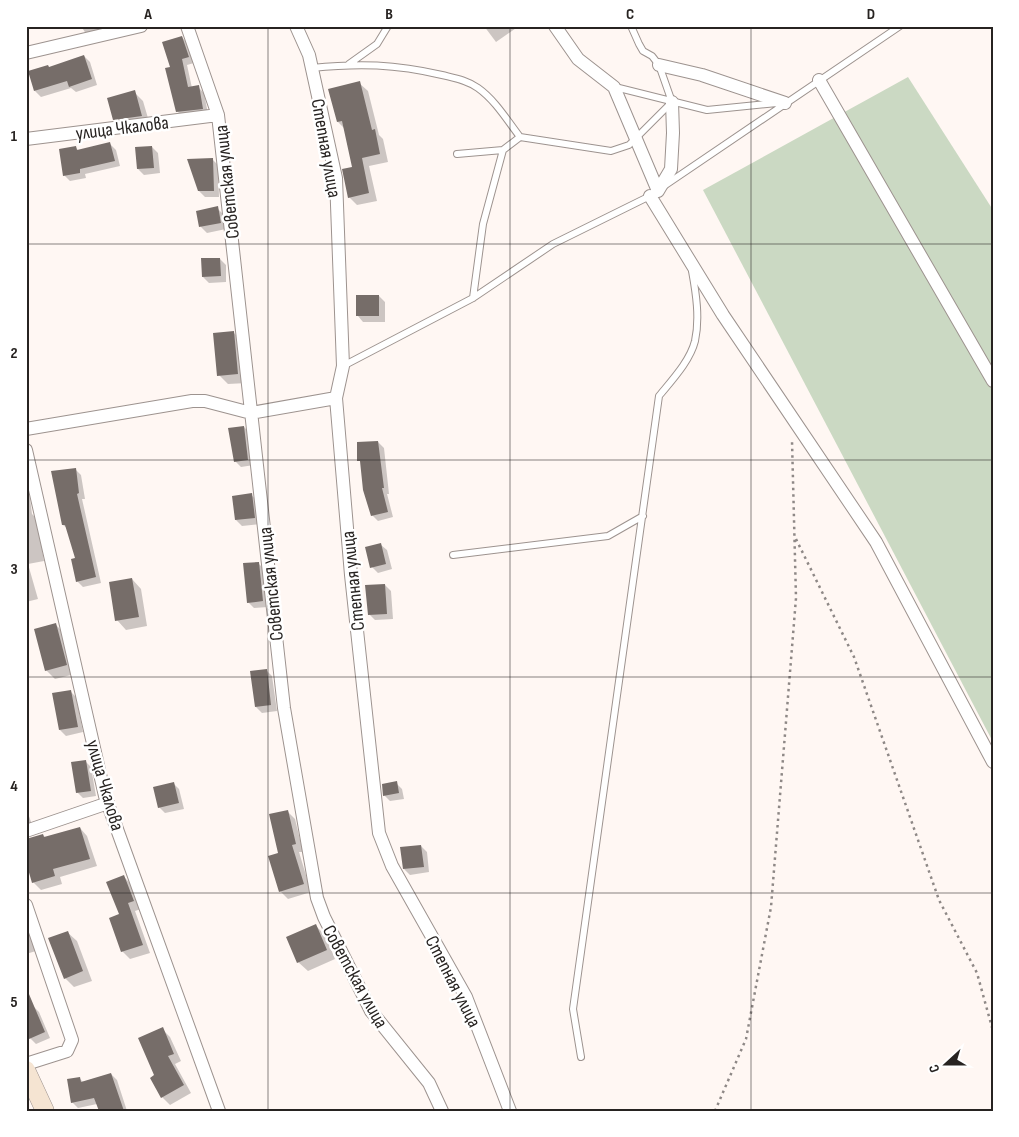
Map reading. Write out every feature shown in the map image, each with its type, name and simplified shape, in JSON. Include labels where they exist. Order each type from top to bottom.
[{"type":"main road","points":[[26,1070],[45,1111]]},
{"type":"street","points":[[26,53],[141,26]]},
{"type":"street","name":"Советская улица","points":[[187,26],[218,115],[284,708],[317,898],[324,917],[371,1012],[429,1082],[442,1111]]},
{"type":"street","name":"Степная улица","points":[[296,26],[312,68],[336,178],[343,366],[336,398],[351,575],[379,833],[392,866],[466,997],[510,1111]]},
{"type":"street","points":[[555,26],[578,59],[614,86],[654,193],[690,262],[876,542],[993,762]]},
{"type":"street","points":[[659,65],[702,76],[785,103]]},
{"type":"street","points":[[819,80],[993,381]]},
{"type":"street","points":[[654,193],[671,169],[672,102]]},
{"type":"street","name":"улица Чкалова","points":[[26,139],[218,115]]},
{"type":"street","points":[[26,429],[192,402],[205,401],[251,413],[336,398]]},
{"type":"street","name":"улица Чкалова","points":[[26,450],[108,803],[219,1111]]},
{"type":"street","points":[[26,831],[108,803]]},
{"type":"street","points":[[26,905],[72,1040],[67,1050],[26,1064]]},
{"type":"lane","points":[[349,64],[377,44],[388,26]]},
{"type":"lane","points":[[631,26],[638,44],[659,65],[672,102]]},
{"type":"lane","points":[[343,366],[473,298],[554,244],[654,193],[900,26]]},
{"type":"lane","points":[[312,68],[349,64],[405,66],[462,80],[491,98],[520,137],[611,151],[629,145],[672,102]]},
{"type":"lane","points":[[614,86],[707,110],[785,103]]},
{"type":"lane","points":[[457,154],[503,150],[520,137]]},
{"type":"lane","points":[[473,298],[483,224],[503,150]]},
{"type":"lane","points":[[581,1057],[573,1009],[659,396],[679,372],[695,341],[697,298],[690,262]]},
{"type":"lane","points":[[453,555],[608,536],[642,516]]},
{"type":"path","points":[[715,1111],[746,1039],[771,907],[796,598],[792,417]]},
{"type":"path","points":[[795,537],[854,657],[939,900],[977,973],[993,1030]]},
{"type":"green space","points":[[908,77],[993,210],[993,742],[703,190]]},
{"type":"building","points":[[182,36],[189,57],[182,59],[188,87],[199,85],[203,109],[176,112],[165,68],[170,67],[162,42]]},
{"type":"building","points":[[84,55],[92,79],[69,87],[67,81],[34,91],[28,71],[48,65],[49,67]]},
{"type":"building","points":[[360,81],[372,130],[375,129],[380,154],[362,158],[369,193],[348,198],[342,169],[352,167],[342,121],[337,122],[328,89]]},
{"type":"building","points":[[135,90],[142,116],[113,120],[107,98]]},
{"type":"building","points":[[110,142],[115,161],[80,169],[80,173],[63,176],[59,149],[76,146],[77,150]]},
{"type":"building","points":[[152,146],[154,168],[137,169],[135,147]]},
{"type":"building","points":[[213,158],[214,191],[198,191],[187,159]]},
{"type":"building","points":[[218,206],[221,223],[199,227],[196,211]]},
{"type":"building","points":[[201,258],[220,258],[221,276],[202,277]]},
{"type":"building","points":[[356,295],[379,295],[379,316],[356,316]]},
{"type":"building","points":[[234,331],[238,374],[217,376],[213,333]]},
{"type":"building","points":[[244,426],[248,460],[234,462],[228,428]]},
{"type":"building","points":[[378,441],[384,488],[382,488],[388,512],[371,516],[363,490],[360,461],[357,461],[357,442]]},
{"type":"building","points":[[76,468],[79,493],[77,494],[96,577],[76,582],[71,559],[75,558],[65,525],[62,525],[51,471]]},
{"type":"building","points":[[252,493],[255,518],[235,520],[232,496]]},
{"type":"building","points":[[381,543],[386,564],[370,568],[365,547]]},
{"type":"building","points":[[259,562],[263,601],[247,603],[243,563]]},
{"type":"building","points":[[132,578],[139,617],[115,621],[109,582]]},
{"type":"building","points":[[385,584],[387,614],[368,615],[365,585]]},
{"type":"building","points":[[56,623],[67,665],[45,671],[34,629]]},
{"type":"building","points":[[267,669],[271,705],[255,707],[250,671]]},
{"type":"building","points":[[71,690],[78,727],[59,730],[52,693]]},
{"type":"building","points":[[86,760],[91,791],[76,793],[71,762]]},
{"type":"building","points":[[397,781],[399,793],[383,796],[382,784]]},
{"type":"building","points":[[174,782],[179,803],[158,808],[153,787]]},
{"type":"building","points":[[288,810],[296,844],[292,845],[304,884],[279,892],[268,856],[278,853],[269,814]]},
{"type":"building","points":[[80,827],[90,859],[53,869],[55,876],[32,883],[26,862],[26,839],[43,834],[44,837]]},
{"type":"building","points":[[421,845],[424,867],[403,869],[400,847]]},
{"type":"building","points":[[124,875],[134,901],[128,903],[143,945],[121,952],[109,918],[119,914],[106,882]]},
{"type":"building","points":[[316,924],[327,950],[297,963],[286,937]]},
{"type":"building","points":[[68,931],[83,971],[64,979],[48,938]]},
{"type":"building","points":[[26,987],[45,1032],[29,1039],[26,1033]]},
{"type":"building","points":[[163,1027],[174,1054],[168,1056],[184,1085],[161,1098],[150,1078],[154,1075],[138,1038]]},
{"type":"building","points":[[111,1073],[124,1111],[99,1111],[94,1098],[71,1103],[67,1079],[80,1077],[81,1082]]}]
